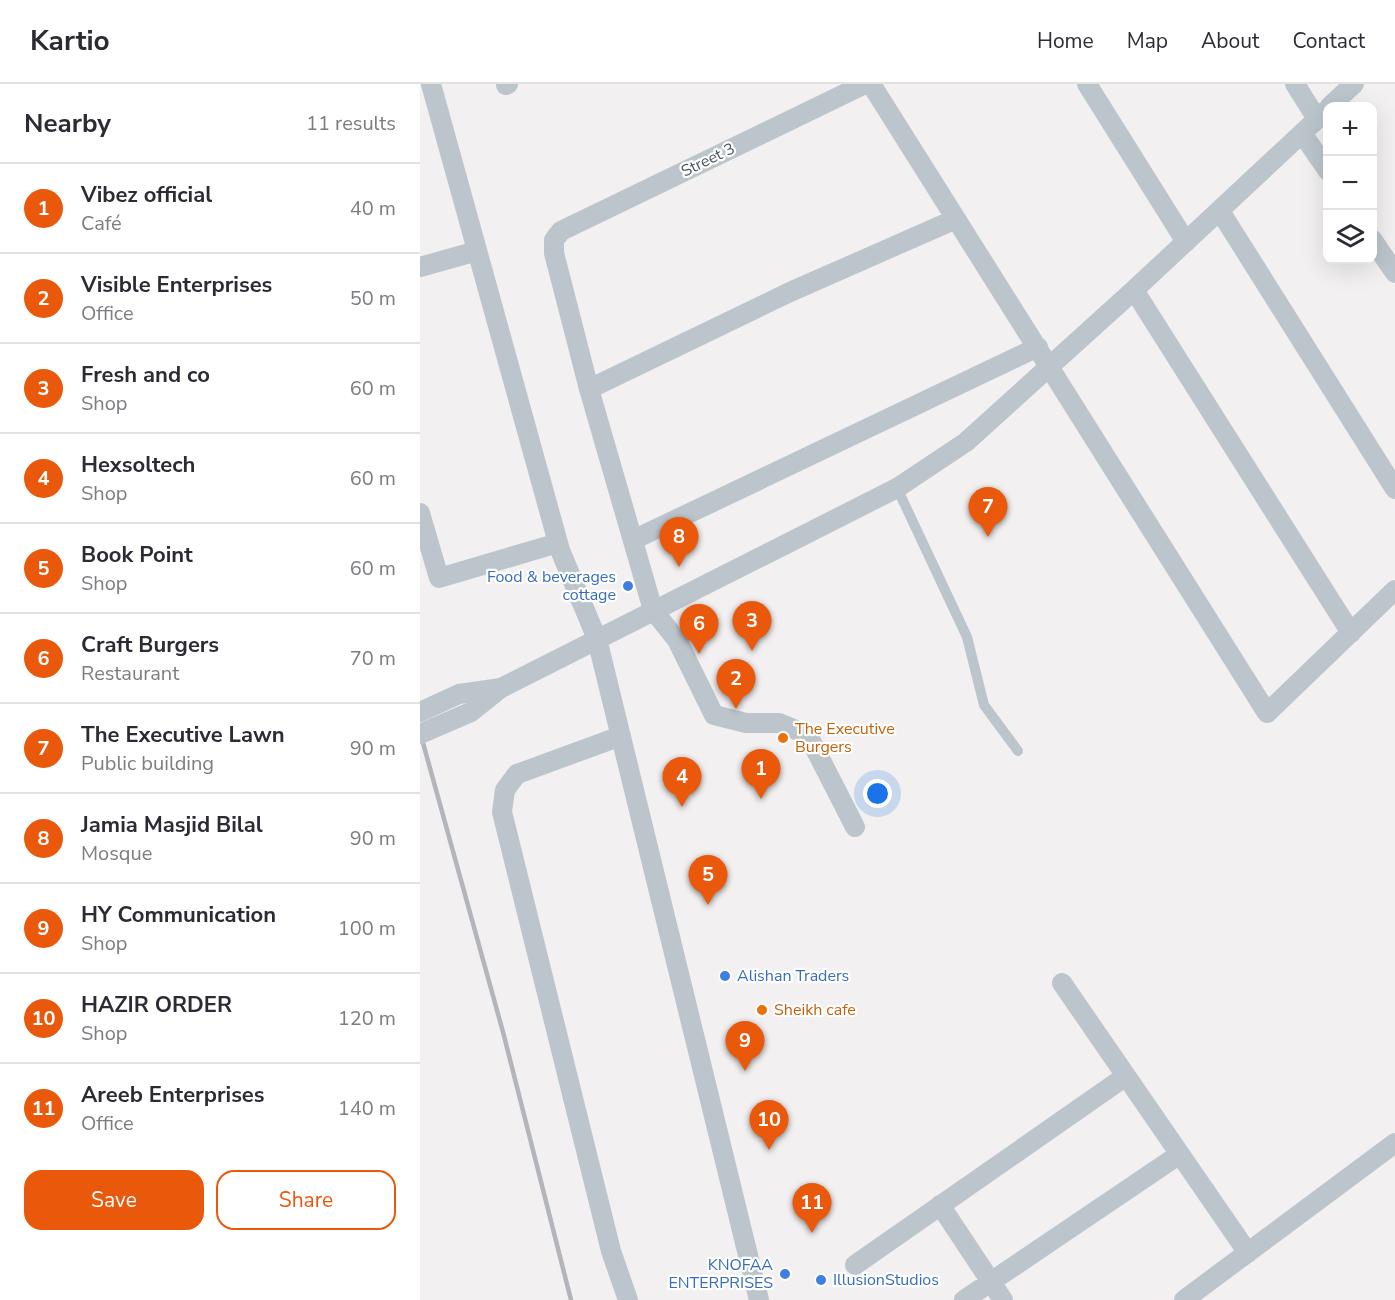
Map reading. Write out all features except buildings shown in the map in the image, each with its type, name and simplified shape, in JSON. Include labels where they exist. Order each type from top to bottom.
[{"type":"street","points":[[431,84],[558,543],[597,639],[759,1300]]},
{"type":"street","name":"Street 3","points":[[590,390],[554,253],[554,240],[561,231],[864,84]]},
{"type":"street","points":[[871,84],[1267,712],[1395,590]]},
{"type":"street","points":[[1087,84],[1186,242]]},
{"type":"street","points":[[1295,84],[1323,110]]},
{"type":"street","points":[[1335,102],[1354,84]]},
{"type":"street","points":[[420,734],[471,712],[501,688],[897,488],[966,442],[1220,211],[1323,114]]},
{"type":"street","points":[[1302,133],[1323,164]]},
{"type":"street","points":[[1220,211],[1395,489]]},
{"type":"street","points":[[855,827],[808,735],[779,723],[746,723],[714,716],[677,640],[653,610],[590,390],[790,292],[956,219]]},
{"type":"street","points":[[1377,246],[1395,273]]},
{"type":"street","points":[[420,267],[477,252]]},
{"type":"street","points":[[1134,290],[1352,633]]},
{"type":"street","points":[[633,540],[1038,347]]},
{"type":"street","points":[[420,513],[440,578],[558,543]]},
{"type":"street","points":[[420,712],[459,694],[501,688]]},
{"type":"street","points":[[621,736],[517,774],[505,790],[502,812],[611,1251],[628,1300]]},
{"type":"street","points":[[1062,983],[1248,1253]]},
{"type":"street","points":[[855,1264],[1126,1076]]},
{"type":"street","points":[[1184,1300],[1395,1143]]},
{"type":"street","points":[[964,1300],[1180,1154]]},
{"type":"street","points":[[940,1205],[1003,1300]]},
{"type":"lane","points":[[897,488],[967,637],[984,705],[1018,751]]},
{"type":"railway","points":[[420,732],[503,1032],[571,1300]]},
{"type":"place","name":"The Executive Lawn","points":[[988,537]]},
{"type":"place","name":"Jamia Masjid Bilal","points":[[679,567]]},
{"type":"place","name":"Food & beverages cottage","points":[[628,586]]},
{"type":"place","name":"Fresh and co","points":[[752,651]]},
{"type":"place","name":"Craft Burgers","points":[[699,654]]},
{"type":"place","name":"Visible Enterprises","points":[[736,709]]},
{"type":"place","name":"The Executive Burgers","points":[[783,738]]},
{"type":"place","name":"Vibez official","points":[[761,799]]},
{"type":"place","name":"Hexsoltech","points":[[682,807]]},
{"type":"place","name":"Book Point","points":[[708,905]]},
{"type":"place","name":"Alishan Traders","points":[[725,976]]},
{"type":"place","name":"Sheikh cafe","points":[[762,1010]]},
{"type":"place","name":"HY Communication","points":[[745,1071]]},
{"type":"place","name":"HAZIR ORDER","points":[[769,1150]]},
{"type":"place","name":"Areeb Enterprises","points":[[812,1233]]},
{"type":"place","name":"KNOFAA ENTERPRISES","points":[[785,1274]]},
{"type":"place","name":"IllusionStudios","points":[[821,1280]]}]
